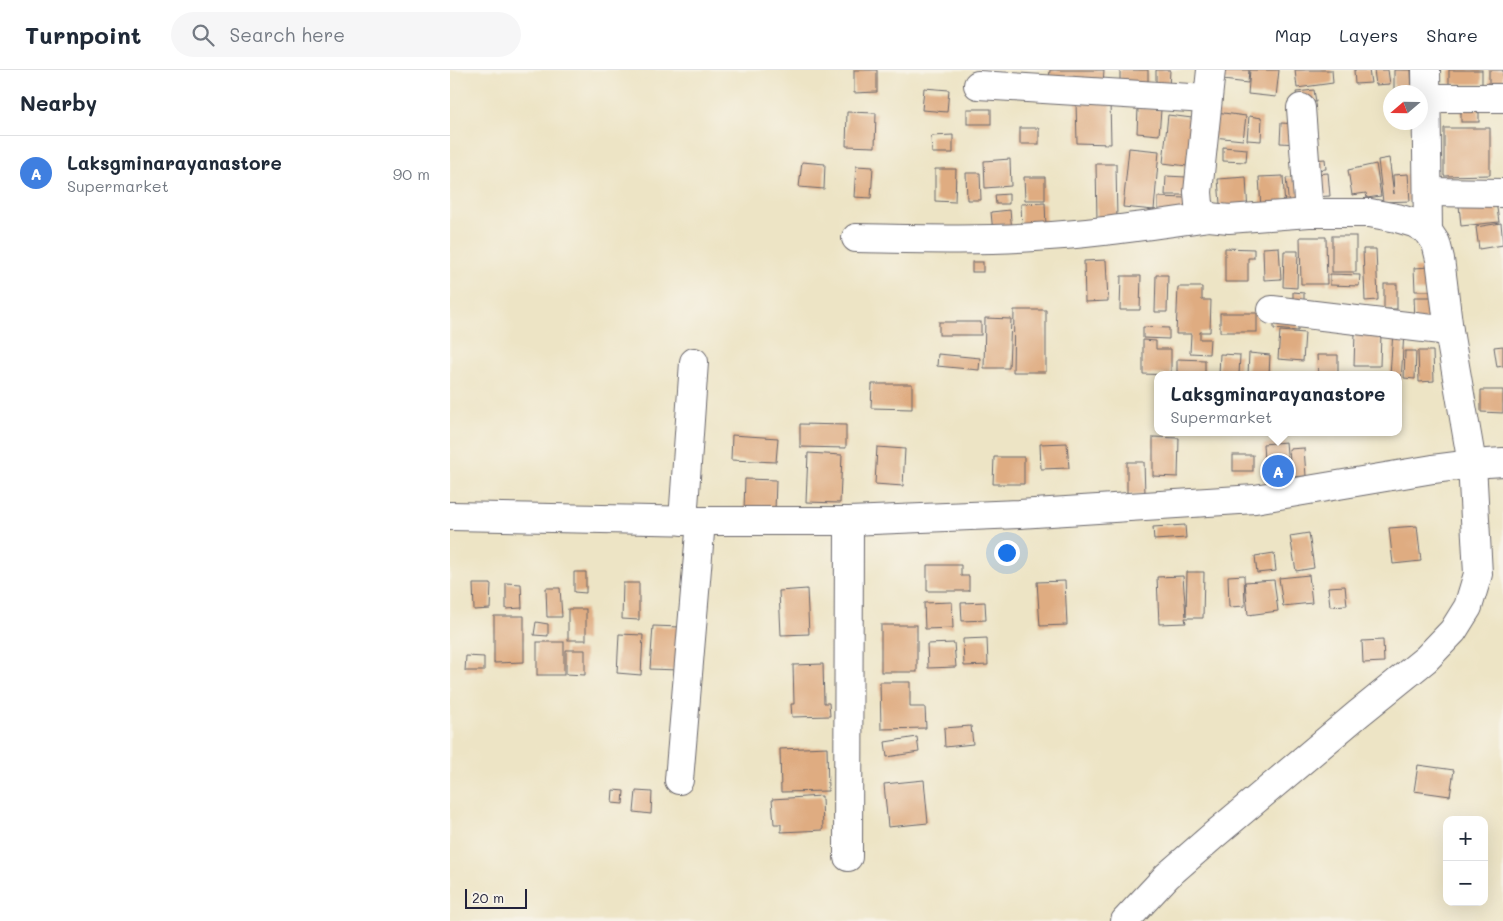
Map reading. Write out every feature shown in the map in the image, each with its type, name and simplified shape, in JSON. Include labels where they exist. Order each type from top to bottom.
[{"type":"street","points":[[1209,217],[1202,211],[1198,192],[1211,70]]},
{"type":"street","points":[[1426,70],[1426,85]]},
{"type":"street","points":[[978,85],[1207,99]]},
{"type":"street","points":[[1428,98],[1503,98]]},
{"type":"street","points":[[1301,108],[1309,214]]},
{"type":"street","points":[[1427,130],[1428,232]]},
{"type":"street","points":[[1428,192],[1503,192]]},
{"type":"street","points":[[856,238],[998,239],[1076,234],[1209,217],[1229,219],[1309,214],[1370,213],[1414,223],[1428,232],[1436,243],[1472,464],[1478,574],[1468,607],[1453,631],[1426,659],[1358,714],[1167,876],[1125,921]]},
{"type":"street","points":[[1272,310],[1449,331]]},
{"type":"street","points":[[679,780],[692,521],[694,362]]},
{"type":"street","points":[[450,516],[692,521],[849,521],[1019,514],[1255,499],[1472,464],[1503,462]]},
{"type":"street","points":[[848,857],[849,521]]},
{"type":"building","points":[[854,70],[877,70],[877,92],[854,93]]},
{"type":"building","points":[[1050,70],[1104,70],[1103,85],[1049,80]]},
{"type":"building","points":[[1120,70],[1148,70],[1148,88],[1120,87]]},
{"type":"building","points":[[1156,70],[1170,70],[1169,89],[1156,89]]},
{"type":"building","points":[[1224,70],[1249,70],[1248,83],[1223,80]]},
{"type":"building","points":[[1250,70],[1279,70],[1276,97],[1248,94]]},
{"type":"building","points":[[1295,70],[1332,70],[1333,83],[1297,88]]},
{"type":"building","points":[[1354,70],[1369,70],[1371,83],[1355,84]]},
{"type":"building","points":[[1374,70],[1388,70],[1390,84],[1376,85]]},
{"type":"building","points":[[1394,70],[1411,70],[1412,85],[1394,85]]},
{"type":"building","points":[[1449,70],[1482,70],[1482,84],[1449,84]]},
{"type":"building","points":[[1489,70],[1503,70],[1503,89],[1489,89]]},
{"type":"building","points":[[924,88],[949,90],[947,112],[922,110]]},
{"type":"building","points":[[1314,90],[1316,102],[1298,103],[1296,92]]},
{"type":"building","points":[[1076,102],[1110,102],[1111,144],[1077,143]]},
{"type":"building","points":[[1138,108],[1161,110],[1159,135],[1137,133]]},
{"type":"building","points":[[1461,108],[1479,108],[1479,122],[1461,122]]},
{"type":"building","points":[[967,109],[991,109],[991,124],[967,124]]},
{"type":"building","points":[[847,112],[876,113],[875,147],[846,146]]},
{"type":"building","points":[[1216,112],[1246,116],[1243,140],[1213,137]]},
{"type":"building","points":[[1168,115],[1192,118],[1187,166],[1163,163]]},
{"type":"building","points":[[1249,116],[1262,118],[1261,141],[1247,140]]},
{"type":"building","points":[[1281,123],[1299,124],[1298,144],[1280,143]]},
{"type":"building","points":[[1020,128],[1039,128],[1039,144],[1020,144]]},
{"type":"building","points":[[1444,128],[1490,128],[1490,175],[1444,176]]},
{"type":"building","points":[[953,135],[953,153],[932,153],[931,136]]},
{"type":"building","points":[[1223,147],[1247,149],[1246,162],[1223,161]]},
{"type":"building","points":[[1129,148],[1159,151],[1154,210],[1123,207]]},
{"type":"building","points":[[1389,158],[1394,194],[1393,175],[1408,174],[1410,201],[1383,202],[1378,160]]},
{"type":"building","points":[[1010,159],[1011,186],[985,188],[984,161]]},
{"type":"building","points":[[1325,159],[1326,169],[1314,170],[1313,160]]},
{"type":"building","points":[[802,162],[825,164],[824,189],[799,187]]},
{"type":"building","points":[[1096,164],[1116,164],[1117,220],[1097,221]]},
{"type":"building","points":[[1376,164],[1381,196],[1367,198],[1366,193],[1352,195],[1348,170]]},
{"type":"building","points":[[856,166],[873,167],[871,198],[854,197]]},
{"type":"building","points":[[935,169],[956,169],[955,202],[935,201]]},
{"type":"building","points":[[966,173],[980,173],[981,200],[967,200]]},
{"type":"building","points":[[1328,173],[1330,196],[1315,197],[1314,174]]},
{"type":"building","points":[[1166,176],[1186,177],[1186,195],[1165,195]]},
{"type":"building","points":[[1283,176],[1285,208],[1261,209],[1259,177]]},
{"type":"building","points":[[1024,177],[1045,177],[1045,200],[1025,200]]},
{"type":"building","points":[[1246,177],[1248,214],[1221,216],[1218,179]]},
{"type":"building","points":[[1301,177],[1304,206],[1289,207],[1286,178]]},
{"type":"building","points":[[1009,194],[1009,204],[996,204],[995,195]]},
{"type":"building","points":[[1158,197],[1186,198],[1186,216],[1158,215]]},
{"type":"building","points":[[1496,201],[1499,222],[1461,226],[1459,205]]},
{"type":"building","points":[[1045,203],[1046,227],[1022,228],[1021,204]]},
{"type":"building","points":[[1010,210],[1012,231],[993,233],[991,212]]},
{"type":"building","points":[[1501,223],[1503,245],[1479,249],[1476,227]]},
{"type":"building","points":[[1332,236],[1356,236],[1356,272],[1332,272]]},
{"type":"building","points":[[1300,237],[1326,237],[1327,284],[1301,284]]},
{"type":"building","points":[[1279,247],[1281,279],[1264,280],[1263,248]]},
{"type":"building","points":[[1225,248],[1254,249],[1254,258],[1248,258],[1248,282],[1225,282]]},
{"type":"building","points":[[1363,249],[1376,249],[1378,300],[1365,301]]},
{"type":"building","points":[[1284,251],[1298,251],[1297,288],[1283,287]]},
{"type":"building","points":[[1106,260],[1108,301],[1085,302],[1084,261]]},
{"type":"building","points":[[972,262],[983,262],[983,272],[972,272]]},
{"type":"building","points":[[1430,267],[1431,291],[1415,291],[1414,268]]},
{"type":"building","points":[[1330,274],[1360,275],[1359,286],[1330,285]]},
{"type":"building","points":[[1156,275],[1168,275],[1167,312],[1155,312]]},
{"type":"building","points":[[1121,276],[1141,276],[1140,310],[1120,310]]},
{"type":"building","points":[[1384,284],[1397,284],[1397,309],[1384,309]]},
{"type":"building","points":[[1178,287],[1202,287],[1202,300],[1211,300],[1210,332],[1200,332],[1200,339],[1210,339],[1209,354],[1190,353],[1191,334],[1176,334]]},
{"type":"building","points":[[1293,292],[1304,293],[1304,312],[1293,311]]},
{"type":"building","points":[[1414,297],[1433,297],[1433,320],[1415,320]]},
{"type":"building","points":[[1014,310],[1046,310],[1046,372],[1013,372]]},
{"type":"building","points":[[1220,313],[1257,313],[1257,332],[1220,332]]},
{"type":"building","points":[[1274,317],[1299,318],[1298,331],[1274,329]]},
{"type":"building","points":[[985,318],[1011,319],[1009,368],[984,368]]},
{"type":"building","points":[[939,322],[981,322],[981,335],[939,335]]},
{"type":"building","points":[[1143,327],[1169,328],[1169,339],[1143,338]]},
{"type":"building","points":[[1280,331],[1305,333],[1303,361],[1278,359]]},
{"type":"building","points":[[1355,332],[1381,333],[1380,366],[1354,366]]},
{"type":"building","points":[[1393,332],[1404,332],[1402,371],[1390,371]]},
{"type":"building","points":[[1143,340],[1156,341],[1156,349],[1171,349],[1171,371],[1154,371],[1154,374],[1143,374]]},
{"type":"building","points":[[1503,346],[1503,366],[1497,367],[1494,347]]},
{"type":"building","points":[[1405,351],[1416,351],[1415,379],[1404,378]]},
{"type":"building","points":[[1418,351],[1433,351],[1434,381],[1419,382]]},
{"type":"building","points":[[1249,353],[1270,355],[1269,371],[1248,371]]},
{"type":"building","points":[[938,354],[980,358],[979,370],[937,366]]},
{"type":"building","points":[[1220,354],[1240,355],[1239,371],[1219,371]]},
{"type":"building","points":[[1317,355],[1338,355],[1338,371],[1318,371]]},
{"type":"building","points":[[1177,359],[1205,360],[1205,371],[1177,371]]},
{"type":"building","points":[[872,384],[912,384],[912,409],[871,408]]},
{"type":"building","points":[[1481,390],[1503,390],[1503,413],[1481,412]]},
{"type":"building","points":[[800,424],[846,425],[846,448],[800,447]]},
{"type":"building","points":[[732,435],[778,438],[776,462],[731,460]]},
{"type":"building","points":[[1153,437],[1179,438],[1178,477],[1153,476]]},
{"type":"building","points":[[1286,442],[1289,477],[1265,478],[1263,444]]},
{"type":"building","points":[[1067,443],[1069,468],[1041,469],[1040,444]]},
{"type":"building","points":[[877,447],[905,449],[903,486],[875,484]]},
{"type":"building","points":[[1304,448],[1306,476],[1291,477],[1289,449]]},
{"type":"building","points":[[808,453],[842,455],[840,503],[806,502]]},
{"type":"building","points":[[1233,455],[1253,455],[1253,471],[1233,471]]},
{"type":"building","points":[[994,457],[1024,457],[1024,484],[993,484]]},
{"type":"building","points":[[1127,462],[1144,462],[1145,494],[1127,494]]},
{"type":"building","points":[[745,479],[776,480],[775,511],[744,510]]},
{"type":"building","points":[[1185,525],[1186,538],[1154,540],[1153,527]]},
{"type":"building","points":[[1417,526],[1421,561],[1393,564],[1389,528]]},
{"type":"building","points":[[1309,533],[1314,568],[1296,571],[1290,536]]},
{"type":"building","points":[[1274,553],[1276,571],[1257,573],[1255,556]]},
{"type":"building","points":[[927,565],[961,565],[961,576],[969,576],[969,591],[927,591]]},
{"type":"building","points":[[574,572],[586,572],[586,593],[574,592]]},
{"type":"building","points":[[1187,572],[1204,572],[1203,618],[1185,618],[1186,623],[1159,624],[1157,577],[1183,576],[1186,616]]},
{"type":"building","points":[[1244,575],[1245,606],[1229,607],[1228,576]]},
{"type":"building","points":[[1309,575],[1312,603],[1283,606],[1279,578]]},
{"type":"building","points":[[1274,580],[1278,611],[1248,615],[1245,582]]},
{"type":"building","points":[[1065,581],[1067,625],[1040,626],[1037,582]]},
{"type":"building","points":[[506,583],[521,584],[522,608],[506,609]]},
{"type":"building","points":[[623,583],[639,583],[639,620],[622,619]]},
{"type":"building","points":[[473,584],[491,584],[490,609],[474,610]]},
{"type":"building","points":[[1345,586],[1347,605],[1330,606],[1328,587]]},
{"type":"building","points":[[546,588],[560,588],[562,617],[547,617]]},
{"type":"building","points":[[807,589],[809,634],[781,635],[779,591]]},
{"type":"building","points":[[952,602],[953,628],[925,629],[924,603]]},
{"type":"building","points":[[985,602],[986,620],[962,621],[961,603]]},
{"type":"building","points":[[568,609],[586,609],[586,640],[568,640]]},
{"type":"building","points":[[494,616],[524,616],[524,662],[494,663]]},
{"type":"building","points":[[536,622],[548,624],[548,636],[534,635]]},
{"type":"building","points":[[881,625],[917,625],[917,672],[881,672]]},
{"type":"building","points":[[653,626],[680,627],[678,670],[650,669]]},
{"type":"building","points":[[619,634],[643,635],[641,675],[617,673]]},
{"type":"building","points":[[987,638],[988,665],[964,666],[963,639]]},
{"type":"building","points":[[1383,640],[1384,662],[1363,663],[1362,641]]},
{"type":"building","points":[[537,642],[564,642],[564,675],[537,675]]},
{"type":"building","points":[[954,643],[956,667],[928,668],[927,644]]},
{"type":"building","points":[[566,650],[585,650],[585,675],[566,674]]},
{"type":"building","points":[[466,656],[484,657],[484,671],[465,671]]},
{"type":"building","points":[[823,664],[824,703],[829,703],[830,716],[792,717],[791,704],[794,704],[793,665]]},
{"type":"building","points":[[880,682],[910,682],[910,707],[925,707],[926,728],[881,729]]},
{"type":"building","points":[[971,726],[973,744],[945,747],[944,728]]},
{"type":"building","points":[[917,737],[919,752],[887,757],[885,742]]},
{"type":"building","points":[[827,747],[828,791],[781,792],[780,749]]},
{"type":"building","points":[[1418,765],[1454,770],[1450,796],[1414,791]]},
{"type":"building","points":[[924,780],[928,823],[888,827],[884,784]]},
{"type":"building","points":[[613,790],[624,791],[623,804],[612,803]]},
{"type":"building","points":[[636,791],[652,792],[651,814],[634,812]]},
{"type":"building","points":[[822,796],[823,830],[781,832],[781,824],[774,824],[772,799]]},
{"type":"place","name":"Laksgminarayanastore","points":[[1278,471]]}]
